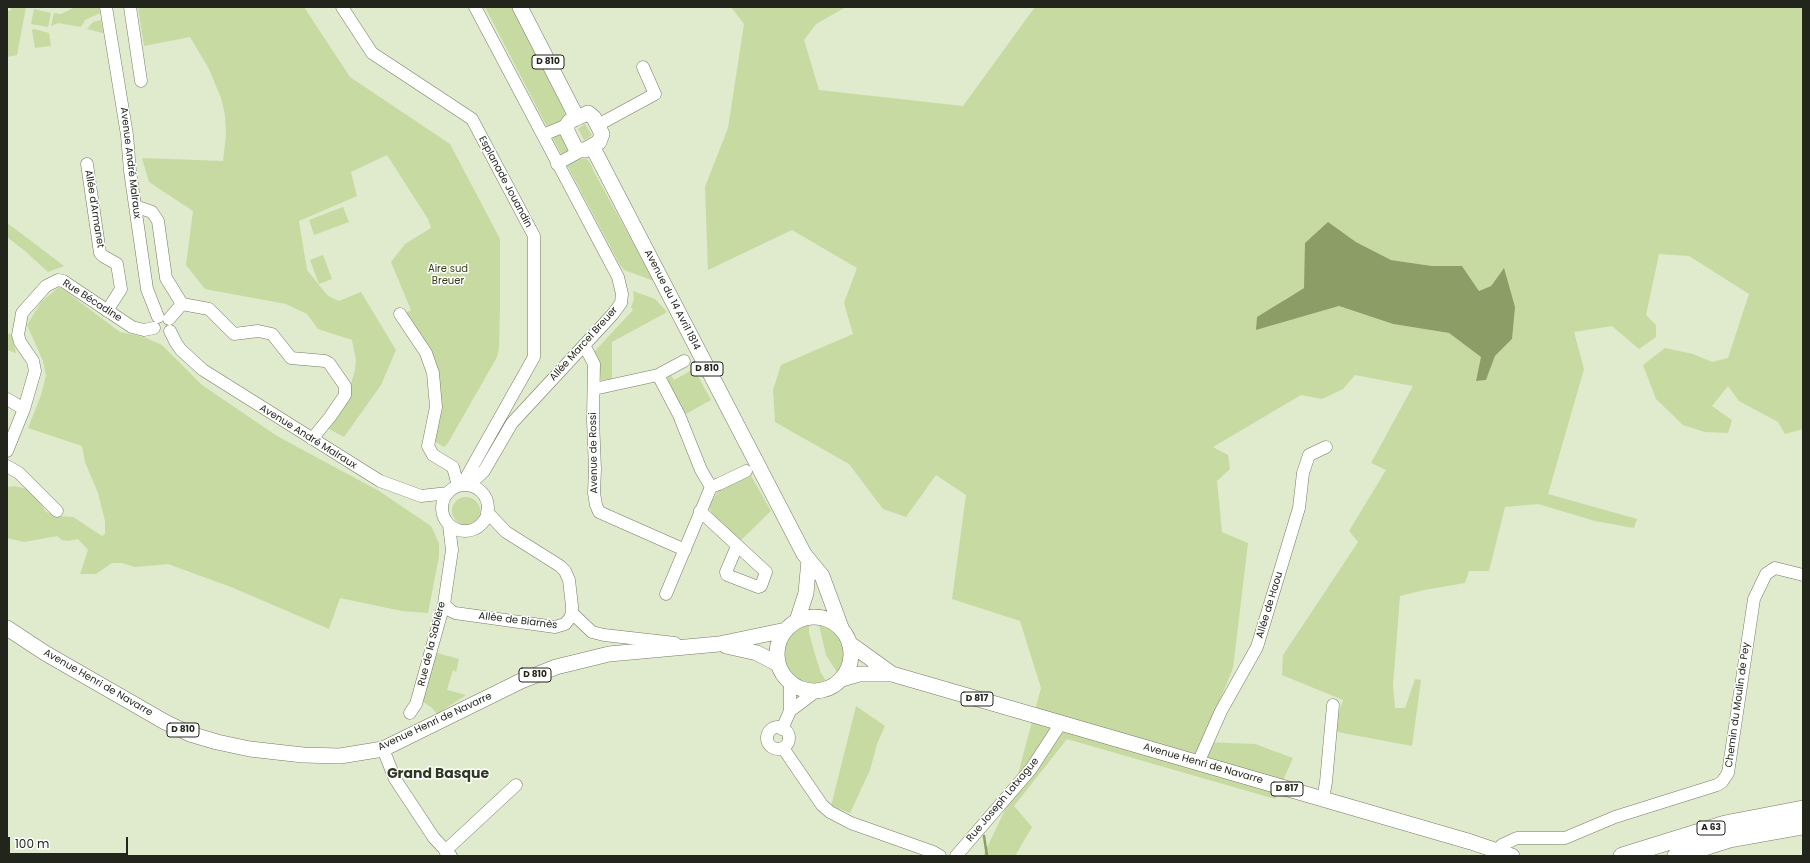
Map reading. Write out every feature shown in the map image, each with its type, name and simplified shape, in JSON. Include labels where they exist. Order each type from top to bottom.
[{"type":"highway","name":"A 63","points":[[1622,856],[1725,824],[1803,809]]},
{"type":"highway","name":"A 63","points":[[1676,856],[1730,839],[1803,826]]},
{"type":"main road","name":"Avenue du 14 Avril 1814","points":[[520,7],[572,121],[567,131],[575,147],[586,148],[809,560],[822,576],[842,630]]},
{"type":"main road","points":[[572,121],[588,113],[594,118],[598,125],[602,134],[599,142],[586,148]]},
{"type":"main road","points":[[791,625],[815,617],[834,623],[842,630],[849,643],[851,656],[848,668],[842,679],[828,689],[815,692],[806,691],[790,683],[780,671],[778,664],[777,652],[779,640],[791,625],[806,593],[809,560]]},
{"type":"main road","name":"Avenue Henri de Navarre","points":[[7,628],[45,653],[165,722],[190,734],[217,742],[250,749],[303,755],[340,756],[383,749],[522,681],[556,667],[609,654],[719,644],[791,625]]},
{"type":"main road","name":"Avenue Henri de Navarre","points":[[849,643],[892,674]]},
{"type":"main road","name":"Avenue Henri de Navarre","points":[[719,644],[757,653],[778,664]]},
{"type":"main road","name":"Avenue Henri de Navarre","points":[[842,679],[859,674],[892,674],[1323,799],[1512,856]]},
{"type":"street","name":"Avenue André Malraux","points":[[106,7],[127,135],[135,206],[147,289],[163,326],[176,343],[203,370],[386,484],[421,496],[442,513]]},
{"type":"street","points":[[130,7],[141,82]]},
{"type":"street","name":"Esplanade Jouandin","points":[[342,7],[372,52],[472,119],[534,236],[534,357],[465,483]]},
{"type":"street","name":"Allée Marcel Breuer","points":[[465,483],[484,471],[512,423],[615,311],[621,303],[622,294],[618,277],[475,7]]},
{"type":"street","points":[[598,125],[655,94],[643,67]]},
{"type":"street","points":[[543,135],[572,121]]},
{"type":"street","points":[[557,164],[586,148]]},
{"type":"street","name":"Allée d'Armanet","points":[[87,164],[100,254],[117,264],[121,289],[107,311]]},
{"type":"street","points":[[135,206],[146,209],[156,216],[166,278],[182,304],[209,309],[234,334],[258,331],[272,334],[291,358],[325,361],[329,363],[345,386],[345,395],[330,417],[312,439]]},
{"type":"street","name":"Rue Bécadine","points":[[7,451],[24,409],[35,371],[33,361],[20,342],[18,335],[22,313],[46,286],[58,280],[63,281],[132,327],[144,330],[163,326]]},
{"type":"street","points":[[163,326],[182,304]]},
{"type":"street","points":[[400,314],[426,352],[433,373],[436,407],[428,446],[433,455],[453,467],[465,483],[477,488],[483,494],[487,502],[487,512],[485,518],[452,550]]},
{"type":"street","name":"Avenue de Rossi","points":[[584,345],[594,364],[594,492],[596,504],[602,515],[685,550]]},
{"type":"street","points":[[594,389],[658,375],[684,362]]},
{"type":"street","points":[[658,375],[679,415],[701,470],[711,487]]},
{"type":"street","points":[[7,399],[24,409]]},
{"type":"street","name":"Allée de Haou","points":[[1198,763],[1221,711],[1257,647],[1299,508],[1303,473],[1309,455],[1326,447]]},
{"type":"street","points":[[7,466],[19,473],[58,511]]},
{"type":"street","name":"Allée Marcel Breuer","points":[[483,494],[484,471]]},
{"type":"street","points":[[666,594],[711,487],[746,471]]},
{"type":"street","points":[[465,483],[448,493],[442,506],[442,513],[449,525],[455,528],[491,528],[506,532]]},
{"type":"street","name":"Avenue André Malraux","points":[[421,496],[448,493]]},
{"type":"street","points":[[700,511],[736,546]]},
{"type":"street","points":[[487,512],[506,532],[560,566],[565,571],[569,580],[572,613],[592,632],[640,640],[700,646]]},
{"type":"street","name":"Rue de la Sablère","points":[[410,713],[416,704],[444,604],[452,550],[449,525]]},
{"type":"street","name":"Chemin du Moulin de Pey","points":[[1496,850],[1502,845],[1517,838],[1565,838],[1615,818],[1717,785],[1722,782],[1728,773],[1754,599],[1766,574],[1775,568],[1803,575]]},
{"type":"street","name":"Allée de Biarnès","points":[[444,604],[455,613],[555,627],[560,627],[567,622],[572,613]]},
{"type":"street","points":[[782,728],[790,711],[790,683]]},
{"type":"street","points":[[790,711],[815,692]]},
{"type":"street","points":[[1323,799],[1326,782],[1332,705]]},
{"type":"street","name":"Rue Joseph Latxague","points":[[956,856],[1031,769],[1062,723]]},
{"type":"street","points":[[774,728],[782,728],[787,733],[789,740],[783,748],[777,749],[771,746],[768,738],[770,732],[774,728]]},
{"type":"street","points":[[783,748],[822,805],[830,812],[851,823],[933,852],[940,856]]},
{"type":"street","points":[[383,749],[395,779],[448,853],[516,785]]},
{"type":"green space","points":[[11,7],[26,7],[17,55],[7,57],[7,11],[10,11]]},
{"type":"green space","points":[[75,7],[99,7],[100,13],[85,20],[81,27],[58,23],[51,26],[54,13],[61,14]]},
{"type":"green space","name":"Aire sud Breuer","points":[[138,7],[304,7],[350,77],[450,144],[500,239],[500,305],[499,348],[497,357],[448,443],[444,447],[431,439],[438,388],[403,314],[411,310],[391,262],[405,244],[431,228],[428,219],[387,155],[351,172],[357,196],[299,221],[307,270],[328,296],[339,301],[361,292],[396,350],[381,385],[344,437],[327,428],[345,405],[355,370],[356,360],[352,340],[318,329],[307,314],[286,304],[205,289],[186,265],[193,211],[149,182],[142,158],[223,161],[226,135],[225,115],[221,98],[209,69],[190,37],[144,46]]},
{"type":"green space","points":[[485,7],[514,7],[565,106],[563,107],[565,115],[563,120],[550,127],[546,125]]},
{"type":"green space","points":[[731,7],[846,7],[816,24],[804,40],[819,90],[963,106],[1035,7],[1803,7],[1803,429],[1785,434],[1778,422],[1739,401],[1728,386],[1712,406],[1732,420],[1728,433],[1705,432],[1683,425],[1656,399],[1643,365],[1665,348],[1693,354],[1712,362],[1728,358],[1749,294],[1689,256],[1659,254],[1646,315],[1656,325],[1656,337],[1639,349],[1612,326],[1574,332],[1584,369],[1548,494],[1637,519],[1634,528],[1595,521],[1538,504],[1505,507],[1489,571],[1469,571],[1465,583],[1400,596],[1393,685],[1395,708],[1405,708],[1415,679],[1421,680],[1412,746],[1332,731],[1343,700],[1282,675],[1283,655],[1358,542],[1349,531],[1386,470],[1371,463],[1413,386],[1355,375],[1343,389],[1322,399],[1301,395],[1213,447],[1228,455],[1230,469],[1217,481],[1222,532],[1248,543],[1233,668],[1203,742],[1255,744],[1293,758],[1275,799],[1067,739],[1014,806],[1032,827],[1015,856],[983,856],[1013,793],[1041,688],[1020,621],[952,599],[966,495],[936,475],[906,517],[883,509],[849,464],[775,422],[773,390],[781,365],[853,334],[844,303],[857,268],[792,230],[708,270],[705,187],[728,128],[744,24]],"holes":[[[1328,223],[1356,242],[1391,260],[1432,266],[1462,266],[1479,291],[1491,286],[1503,269],[1512,339],[1495,356],[1486,380],[1476,381],[1482,357],[1449,333],[1393,324],[1339,306],[1256,330],[1285,299],[1304,288]]]},
{"type":"green space","points":[[34,9],[51,13],[48,27],[31,24]]},
{"type":"green space","points":[[101,20],[103,33],[87,29],[93,22]]},
{"type":"green space","points":[[34,29],[49,33],[51,46],[35,48],[32,30]]},
{"type":"green space","points":[[585,124],[592,135],[584,140],[578,129]]},
{"type":"green space","points":[[562,129],[571,149],[563,157],[551,135]]},
{"type":"green space","points":[[581,158],[587,159],[591,164],[654,281],[624,270],[620,265],[567,165]]},
{"type":"green space","points":[[343,207],[349,222],[314,235],[309,220]]},
{"type":"green space","points":[[7,223],[64,266],[48,272],[7,237]]},
{"type":"green space","points":[[323,255],[332,279],[319,284],[310,260]]},
{"type":"green space","points":[[59,287],[120,332],[144,337],[162,345],[202,385],[277,436],[379,491],[431,526],[439,543],[439,556],[428,613],[402,611],[340,598],[329,629],[231,587],[168,564],[135,567],[122,563],[112,563],[96,574],[80,574],[88,550],[78,539],[69,541],[62,540],[57,536],[24,542],[7,538],[7,487],[14,486],[28,489],[37,498],[46,512],[57,516],[73,517],[102,536],[105,534],[105,521],[98,493],[85,462],[82,446],[28,428],[41,395],[46,376],[43,361],[27,325],[41,302]]},
{"type":"green space","points":[[633,291],[655,299],[667,312],[612,342],[612,379],[601,380],[599,361],[594,352],[633,310],[631,307],[634,299]]},
{"type":"green space","points":[[7,333],[12,335],[16,353],[7,350]]},
{"type":"green space","points":[[694,369],[711,400],[684,415],[667,382],[667,379],[670,374],[674,380]]},
{"type":"green space","points":[[749,472],[771,511],[740,541],[712,515],[709,505],[724,485]]},
{"type":"green space","points":[[466,497],[472,498],[476,501],[479,505],[479,517],[476,521],[472,524],[466,525],[460,524],[456,521],[453,517],[452,511],[453,505],[456,501],[460,498]]},
{"type":"green space","points":[[809,624],[809,633],[816,658],[821,673],[827,682],[820,685],[811,686],[798,682],[787,671],[782,658],[784,645],[790,633],[801,626]]},
{"type":"green space","points":[[819,625],[832,630],[843,644],[844,661],[838,674],[826,655]]},
{"type":"green space","points":[[437,653],[459,659],[456,672],[453,670],[447,690],[466,695],[437,714],[432,708],[422,701]]},
{"type":"green space","points":[[856,706],[885,726],[877,744],[870,770],[850,813],[831,806]]},
{"type":"shaded area","points":[[1328,222],[1356,242],[1391,260],[1432,266],[1462,266],[1479,291],[1491,286],[1504,268],[1515,307],[1512,339],[1495,356],[1486,380],[1476,381],[1481,357],[1449,333],[1393,324],[1339,306],[1256,330],[1257,317],[1304,288],[1305,243]]},
{"type":"waterway","points":[[984,836],[987,856]]},
{"type":"district","name":"Grand Basque","points":[[438,774]]}]
